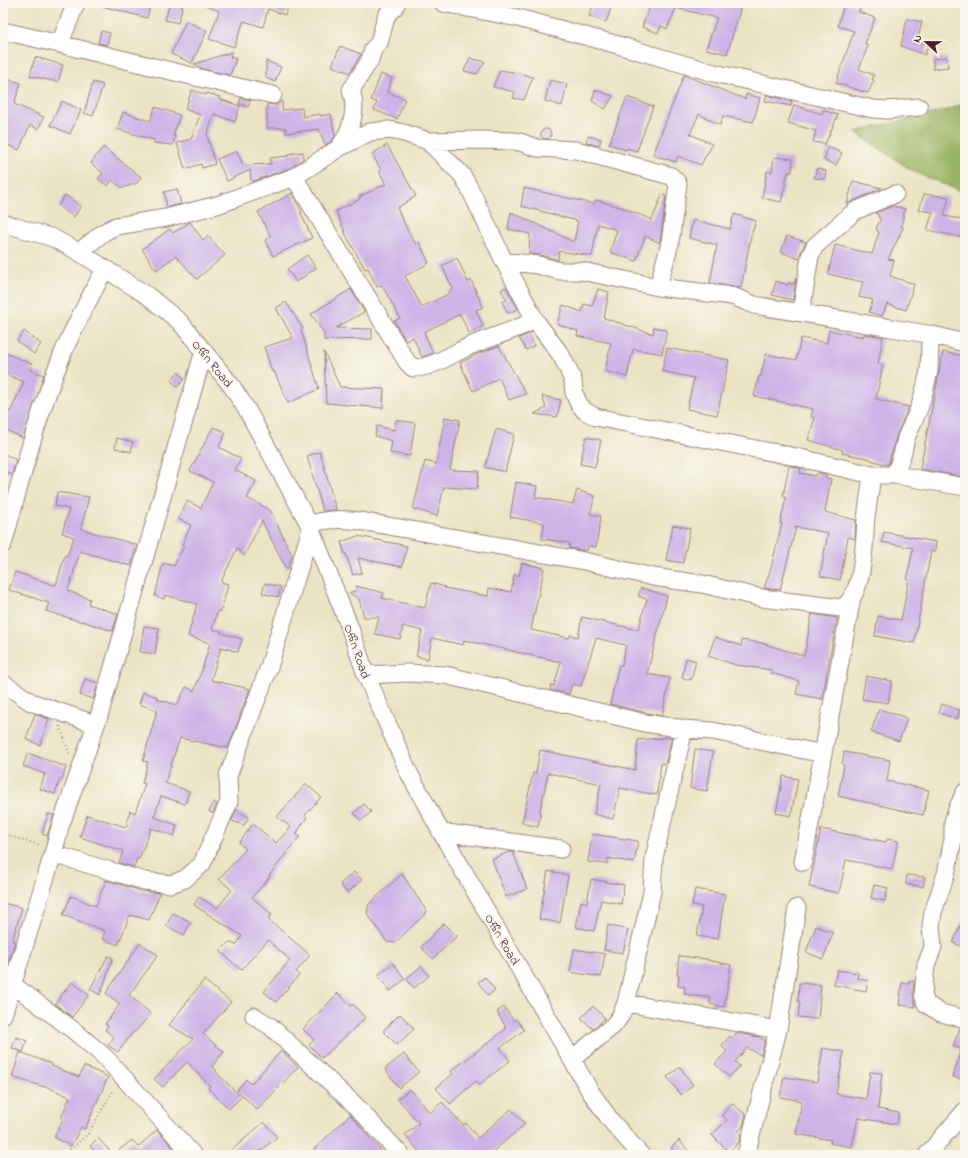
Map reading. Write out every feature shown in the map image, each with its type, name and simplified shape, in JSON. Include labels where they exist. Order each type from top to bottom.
[{"type":"street","points":[[60,43],[76,3]]},
{"type":"street","points":[[339,148],[347,134],[354,114],[354,99],[351,90],[370,60],[373,49],[379,43],[386,17],[397,3]]},
{"type":"street","points":[[443,3],[518,18],[714,73],[873,109],[888,110],[919,107]]},
{"type":"street","points":[[3,31],[60,43],[273,95]]},
{"type":"street","points":[[79,252],[104,232],[116,226],[166,218],[217,205],[294,177],[339,148],[370,132],[389,130],[428,141],[480,140],[520,142],[537,148],[576,150],[671,176],[678,184],[670,243],[658,286]]},
{"type":"street","points":[[428,141],[462,175],[535,320],[561,355],[569,370],[573,381],[574,393],[579,404],[585,411],[596,417],[796,456],[872,475],[895,475],[965,487]]},
{"type":"street","points":[[294,177],[407,362],[413,368],[422,368],[535,320]]},
{"type":"street","points":[[801,313],[810,256],[815,246],[855,211],[895,194]]},
{"type":"street","name":"Offin Road","points":[[3,223],[53,238],[79,252],[148,296],[180,322],[232,385],[310,527],[350,628],[366,675],[409,773],[441,832],[590,1091],[611,1122],[641,1155]]},
{"type":"street","points":[[504,261],[538,265],[560,271],[582,270],[658,286],[725,295],[735,297],[754,305],[933,335],[965,343]]},
{"type":"street","points":[[3,544],[26,459],[47,394],[80,314],[105,269]]},
{"type":"street","points":[[895,475],[906,438],[920,406],[925,388],[929,371],[930,344],[933,335]]},
{"type":"street","points":[[4,1010],[60,827],[95,724],[204,351]]},
{"type":"street","points":[[802,862],[852,597],[864,561],[866,517],[872,475]]},
{"type":"street","points":[[53,852],[145,882],[171,884],[185,879],[202,864],[229,802],[228,776],[269,667],[310,527],[324,520],[337,519],[366,522],[576,560],[652,577],[702,584],[769,599],[841,608],[852,597]]},
{"type":"street","points":[[366,675],[407,673],[445,676],[645,723],[684,729],[713,731],[823,754]]},
{"type":"street","points":[[3,683],[31,702],[95,724]]},
{"type":"street","points":[[572,1059],[614,1025],[621,1015],[626,1003],[652,892],[654,858],[684,729]]},
{"type":"street","points":[[965,792],[953,822],[959,841],[933,912],[931,926],[933,947],[926,965],[923,994],[926,1004],[941,1013],[965,1019]]},
{"type":"street","points":[[441,832],[561,849]]},
{"type":"street","points":[[746,1155],[778,1030],[797,908]]},
{"type":"street","points":[[12,984],[73,1030],[104,1056],[193,1155]]},
{"type":"street","points":[[626,1003],[778,1030]]},
{"type":"street","points":[[254,1016],[270,1026],[350,1101],[401,1155]]},
{"type":"street","points":[[928,1155],[965,1111]]},
{"type":"path","points":[[54,709],[77,776]]},
{"type":"path","points":[[3,834],[53,852]]},
{"type":"path","points":[[64,1155],[88,1134],[122,1076]]},
{"type":"green space","points":[[965,103],[965,193],[914,172],[855,132],[947,110]]},
{"type":"building","points":[[102,3],[151,3],[147,18],[102,6]]},
{"type":"building","points":[[170,3],[183,5],[178,23],[165,20]]},
{"type":"building","points":[[200,3],[290,3],[285,15],[268,9],[263,27],[244,21],[234,47],[209,39],[219,11]]},
{"type":"building","points":[[594,3],[606,3],[612,6],[606,22],[589,16]]},
{"type":"building","points":[[651,3],[665,3],[671,5],[671,3],[742,3],[727,54],[706,49],[717,18],[676,8],[667,29],[661,26],[658,33],[642,27]]},
{"type":"building","points":[[844,3],[861,6],[859,12],[875,18],[865,44],[868,46],[859,69],[874,75],[872,79],[874,80],[868,93],[836,83],[854,31],[838,26]]},
{"type":"building","points":[[907,19],[922,22],[917,42],[928,44],[925,55],[901,46]]},
{"type":"building","points":[[186,21],[207,31],[192,63],[171,54]]},
{"type":"building","points":[[101,31],[110,33],[107,45],[98,43]]},
{"type":"building","points":[[340,46],[361,54],[350,73],[332,66]]},
{"type":"building","points":[[232,52],[230,57],[236,59],[230,75],[203,69],[194,64]]},
{"type":"building","points":[[35,57],[63,65],[58,82],[30,76]]},
{"type":"building","points":[[947,57],[948,67],[933,69],[933,59]]},
{"type":"building","points":[[470,58],[485,62],[477,74],[464,71]]},
{"type":"building","points":[[266,61],[281,67],[275,82],[266,78]]},
{"type":"building","points":[[500,70],[533,77],[524,100],[513,98],[515,92],[493,87]]},
{"type":"building","points":[[381,74],[392,78],[387,92],[405,99],[397,119],[374,110],[377,102],[371,100]]},
{"type":"building","points":[[684,75],[745,99],[746,94],[760,98],[753,122],[723,116],[720,125],[699,114],[690,134],[712,144],[701,165],[678,156],[676,162],[653,155]]},
{"type":"building","points":[[3,78],[21,83],[14,104],[44,117],[38,129],[30,125],[19,150],[3,143],[3,132],[9,120],[3,118]]},
{"type":"building","points":[[550,80],[567,84],[562,106],[545,101]]},
{"type":"building","points":[[93,82],[103,85],[93,116],[84,113]]},
{"type":"building","points":[[192,90],[206,95],[207,93],[220,97],[219,99],[240,106],[235,122],[214,114],[207,135],[215,164],[202,168],[201,164],[185,169],[177,143],[191,139],[200,115],[185,109]]},
{"type":"building","points":[[595,90],[613,96],[605,109],[592,101]]},
{"type":"building","points":[[767,95],[792,101],[791,106],[765,101]]},
{"type":"building","points":[[627,97],[653,106],[637,151],[627,148],[626,150],[609,144]]},
{"type":"building","points":[[241,98],[251,100],[248,107],[239,104]]},
{"type":"building","points":[[62,101],[81,110],[70,134],[50,125]]},
{"type":"building","points":[[282,101],[282,110],[302,108],[303,117],[331,114],[335,136],[332,141],[325,145],[319,129],[286,133],[286,128],[267,128],[267,104],[276,105]]},
{"type":"building","points":[[794,105],[822,114],[823,110],[838,115],[825,144],[813,142],[816,131],[788,123]]},
{"type":"building","points":[[155,107],[180,115],[173,136],[175,136],[173,145],[154,143],[154,140],[117,129],[123,112],[150,121]]},
{"type":"building","points":[[544,129],[548,129],[550,130],[550,138],[544,139],[541,136],[541,132]]},
{"type":"building","points":[[588,136],[601,139],[599,146],[586,142]]},
{"type":"building","points":[[387,145],[416,196],[397,208],[409,233],[416,244],[419,242],[429,263],[405,276],[422,307],[450,293],[449,291],[453,289],[442,266],[457,258],[468,282],[471,280],[483,307],[476,310],[483,326],[469,333],[460,314],[424,332],[433,353],[422,357],[413,337],[406,341],[394,321],[400,318],[382,285],[377,287],[368,268],[365,269],[346,235],[336,211],[360,199],[359,197],[386,184],[379,171],[381,170],[372,154]]},
{"type":"building","points":[[103,147],[141,177],[137,183],[122,188],[112,180],[108,186],[98,179],[103,173],[91,163]]},
{"type":"building","points":[[828,147],[842,153],[836,165],[824,160]]},
{"type":"building","points":[[237,151],[243,165],[271,164],[270,158],[288,156],[288,154],[303,152],[303,159],[290,168],[254,181],[251,181],[250,170],[227,181],[217,159]]},
{"type":"building","points":[[774,157],[793,159],[792,172],[788,172],[781,202],[762,198],[767,171],[772,172]]},
{"type":"building","points":[[817,168],[826,171],[825,179],[814,178]]},
{"type":"building","points":[[853,181],[882,188],[847,204]]},
{"type":"building","points":[[524,188],[594,204],[596,200],[624,208],[652,220],[662,195],[666,196],[660,243],[645,236],[636,261],[610,252],[617,230],[598,224],[592,256],[559,251],[558,260],[541,255],[529,254],[530,234],[508,229],[511,212],[574,242],[578,221],[521,206]]},
{"type":"building","points":[[177,189],[181,204],[167,207],[164,192]]},
{"type":"building","points":[[292,193],[302,212],[301,213],[312,238],[273,256],[265,240],[271,237],[258,212]]},
{"type":"building","points":[[924,194],[949,197],[944,216],[965,220],[960,237],[927,230],[933,212],[919,210]]},
{"type":"building","points":[[65,195],[81,206],[74,217],[58,206]]},
{"type":"building","points":[[893,206],[905,209],[901,226],[903,227],[888,259],[894,260],[890,276],[914,284],[906,310],[887,304],[882,316],[869,312],[873,300],[859,297],[863,282],[828,274],[835,245],[872,254],[879,232],[876,229],[881,218],[875,213]]},
{"type":"building","points":[[734,214],[756,221],[751,236],[741,288],[710,283],[717,245],[689,238],[693,220],[730,229]]},
{"type":"building","points":[[190,222],[203,240],[208,236],[225,255],[197,279],[176,256],[156,270],[142,249],[170,229],[173,233]]},
{"type":"building","points":[[787,236],[806,242],[799,259],[781,252]]},
{"type":"building","points":[[307,255],[316,268],[296,282],[287,269]]},
{"type":"building","points":[[796,278],[793,300],[772,295],[776,281],[788,285],[788,283],[794,284]]},
{"type":"building","points":[[506,287],[518,309],[508,313],[502,302],[507,300],[501,290]]},
{"type":"building","points":[[351,289],[364,312],[336,328],[372,329],[372,339],[324,340],[324,333],[311,314]]},
{"type":"building","points":[[598,289],[609,292],[604,318],[653,334],[654,327],[667,330],[662,354],[633,349],[627,377],[605,371],[611,343],[577,336],[578,331],[557,324],[563,305],[582,312],[584,304],[592,306]]},
{"type":"building","points":[[286,302],[303,329],[301,330],[319,389],[288,403],[274,371],[272,372],[264,347],[293,338],[276,308]]},
{"type":"building","points":[[829,330],[863,337],[864,334],[883,337],[878,364],[883,365],[876,399],[909,407],[897,434],[888,465],[871,459],[842,453],[843,450],[808,440],[815,418],[811,417],[813,409],[754,396],[759,376],[761,376],[766,354],[796,360],[801,338],[827,343]]},
{"type":"building","points":[[24,331],[41,344],[34,354],[17,341]]},
{"type":"building","points":[[529,334],[534,346],[526,350],[519,338]]},
{"type":"building","points":[[499,346],[526,394],[509,400],[499,378],[473,391],[460,363]]},
{"type":"building","points":[[667,348],[729,360],[717,415],[687,409],[694,378],[662,371]]},
{"type":"building","points":[[3,352],[32,364],[30,370],[44,375],[23,438],[3,429],[3,415],[5,410],[10,412],[24,382],[3,373]]},
{"type":"building","points":[[324,352],[340,387],[384,389],[383,408],[326,403]]},
{"type":"building","points":[[943,352],[965,356],[965,477],[920,469]]},
{"type":"building","points":[[178,372],[185,379],[177,387],[171,380]]},
{"type":"building","points":[[542,396],[561,400],[557,417],[534,414],[546,408]]},
{"type":"building","points":[[445,417],[460,420],[450,470],[479,471],[477,489],[444,487],[437,516],[413,509],[425,461],[436,464]]},
{"type":"building","points":[[396,420],[415,423],[410,456],[390,453],[392,441],[375,436],[377,426],[394,430]]},
{"type":"building","points":[[213,427],[226,432],[219,447],[241,459],[235,470],[256,481],[247,498],[270,510],[292,555],[287,570],[262,521],[244,556],[237,548],[221,582],[228,584],[221,611],[218,611],[212,629],[242,639],[238,652],[221,647],[211,680],[250,689],[228,748],[180,738],[165,783],[189,791],[185,804],[161,796],[154,817],[177,825],[174,836],[151,828],[139,859],[137,858],[134,867],[119,863],[123,851],[80,837],[87,815],[126,827],[130,811],[135,813],[145,784],[142,783],[148,762],[143,761],[157,710],[139,704],[143,692],[157,697],[157,699],[177,705],[186,687],[194,691],[202,670],[210,643],[188,636],[197,604],[165,595],[164,599],[155,596],[163,563],[174,566],[184,546],[182,545],[191,525],[178,519],[187,501],[201,508],[213,482],[190,471]]},
{"type":"building","points":[[496,429],[514,434],[505,472],[485,467]]},
{"type":"building","points":[[586,437],[601,440],[595,467],[580,464]]},
{"type":"building","points":[[117,438],[133,442],[131,452],[115,448]]},
{"type":"building","points":[[320,452],[336,510],[323,511],[307,456]]},
{"type":"building","points":[[3,453],[16,460],[12,475],[3,470]]},
{"type":"building","points":[[789,466],[801,468],[800,473],[815,476],[818,473],[826,474],[826,478],[831,479],[825,512],[856,520],[855,539],[848,537],[840,580],[820,576],[828,533],[796,527],[780,590],[764,588],[771,568],[782,523],[780,523],[786,498],[783,496]]},
{"type":"building","points":[[516,482],[537,486],[535,497],[573,504],[577,490],[595,496],[590,514],[601,516],[596,547],[588,546],[587,551],[569,548],[570,543],[542,539],[544,523],[510,517]]},
{"type":"building","points":[[57,492],[89,497],[81,529],[137,545],[131,566],[80,551],[68,591],[90,599],[88,604],[118,614],[113,631],[46,611],[49,603],[9,590],[15,572],[56,585],[65,555],[67,556],[74,537],[62,533],[69,509],[55,506]]},
{"type":"building","points":[[673,525],[690,528],[683,563],[666,560]]},
{"type":"building","points":[[884,532],[936,542],[935,552],[931,551],[914,643],[875,636],[878,616],[901,620],[909,580],[907,579],[913,548],[882,542]]},
{"type":"building","points":[[358,536],[407,546],[402,567],[358,558],[362,573],[353,575],[341,542]]},
{"type":"building","points":[[522,563],[544,568],[531,630],[569,638],[570,635],[578,637],[582,617],[638,630],[647,599],[638,596],[641,588],[667,596],[647,674],[670,678],[662,716],[610,704],[619,665],[622,665],[626,645],[596,638],[581,686],[572,684],[569,694],[550,690],[551,685],[554,686],[561,662],[464,640],[463,645],[432,638],[428,659],[416,656],[422,631],[403,626],[400,639],[375,634],[379,617],[364,617],[359,599],[349,593],[357,590],[356,586],[384,593],[382,598],[425,608],[431,583],[445,587],[444,588],[488,596],[489,588],[511,592],[514,575],[519,576]]},
{"type":"building","points":[[265,583],[281,587],[278,597],[262,593]]},
{"type":"building","points":[[812,614],[837,618],[822,699],[796,694],[799,681],[771,673],[772,670],[736,665],[708,656],[715,637],[741,646],[742,640],[768,644],[767,645],[804,656]]},
{"type":"building","points":[[144,626],[159,628],[155,654],[140,652]]},
{"type":"building","points":[[686,658],[696,661],[691,680],[682,678]]},
{"type":"building","points":[[866,676],[892,681],[888,703],[862,699]]},
{"type":"building","points":[[85,679],[98,683],[93,699],[80,695]]},
{"type":"building","points":[[942,704],[960,710],[957,719],[939,713]]},
{"type":"building","points":[[879,709],[907,718],[899,741],[871,732]]},
{"type":"building","points":[[35,714],[49,719],[40,745],[26,739]]},
{"type":"building","points":[[672,737],[665,764],[661,763],[657,795],[620,788],[613,819],[594,814],[601,784],[548,773],[538,827],[522,823],[533,773],[536,773],[540,750],[635,770],[638,740]]},
{"type":"building","points":[[695,749],[713,752],[707,791],[690,788]]},
{"type":"building","points":[[844,752],[890,760],[887,781],[929,790],[923,815],[838,796],[844,765],[842,764]]},
{"type":"building","points":[[28,753],[66,767],[62,780],[60,779],[55,794],[40,789],[45,774],[23,766]]},
{"type":"building","points":[[783,776],[798,779],[791,816],[776,813]]},
{"type":"building","points":[[306,784],[321,797],[305,815],[307,817],[296,834],[300,837],[269,876],[270,877],[252,897],[272,915],[268,919],[310,955],[296,972],[299,975],[276,1002],[264,992],[290,960],[268,940],[241,970],[220,951],[229,942],[236,945],[242,936],[194,905],[199,897],[217,908],[232,890],[219,879],[246,849],[239,843],[253,824],[276,843],[291,827],[277,817]]},
{"type":"building","points":[[213,802],[217,804],[213,813],[209,812]]},
{"type":"building","points":[[364,804],[371,812],[361,821],[354,813]]},
{"type":"building","points":[[236,810],[249,817],[244,825],[232,821]]},
{"type":"building","points":[[48,814],[54,815],[47,836],[42,834]]},
{"type":"building","points":[[821,829],[886,842],[887,839],[898,841],[892,869],[846,860],[839,893],[809,887]]},
{"type":"building","points":[[592,834],[638,841],[634,863],[608,858],[607,864],[588,862]]},
{"type":"building","points":[[509,852],[513,852],[527,889],[506,897],[492,859]]},
{"type":"building","points":[[548,871],[568,875],[560,923],[539,919]]},
{"type":"building","points":[[354,872],[362,880],[347,893],[340,884]]},
{"type":"building","points":[[402,874],[427,912],[395,943],[387,942],[367,913],[369,904]]},
{"type":"building","points":[[907,875],[925,877],[923,887],[906,884]]},
{"type":"building","points":[[591,879],[624,885],[621,904],[601,900],[594,931],[576,927],[581,901],[587,903]]},
{"type":"building","points":[[106,880],[142,891],[160,893],[149,920],[130,915],[118,945],[102,939],[105,931],[63,915],[71,896],[96,906]]},
{"type":"building","points":[[874,885],[888,888],[885,901],[871,898]]},
{"type":"building","points":[[695,889],[725,894],[718,939],[697,936],[702,907],[692,905]]},
{"type":"building","points":[[3,903],[22,908],[12,941],[15,941],[3,980]]},
{"type":"building","points":[[173,913],[191,922],[184,935],[166,926]]},
{"type":"building","points":[[965,914],[965,947],[953,943]]},
{"type":"building","points":[[444,923],[457,936],[433,959],[421,947]]},
{"type":"building","points":[[608,925],[628,930],[623,953],[604,950]]},
{"type":"building","points":[[816,926],[833,933],[823,959],[806,952]]},
{"type":"building","points":[[140,943],[158,955],[129,995],[151,1014],[135,1032],[134,1031],[118,1052],[108,1045],[114,1037],[105,1030],[108,1026],[105,1024],[120,1004],[106,993]]},
{"type":"building","points":[[574,949],[605,954],[601,977],[570,972]]},
{"type":"building","points":[[108,956],[113,958],[100,995],[90,989]]},
{"type":"building","points":[[679,956],[707,959],[731,965],[724,1007],[710,1004],[711,998],[684,994],[685,987],[678,986],[679,975],[677,975]]},
{"type":"building","points":[[393,963],[405,979],[390,991],[378,975]]},
{"type":"building","points":[[421,966],[429,976],[414,988],[406,979]]},
{"type":"building","points":[[837,970],[858,973],[857,978],[868,981],[866,991],[834,985]]},
{"type":"building","points":[[485,977],[495,990],[488,996],[478,982]]},
{"type":"building","points":[[204,980],[231,1002],[203,1034],[224,1052],[212,1066],[241,1097],[229,1109],[208,1088],[210,1086],[187,1062],[163,1087],[154,1079],[193,1039],[169,1025]]},
{"type":"building","points":[[909,981],[914,981],[913,993],[915,1007],[899,1005],[902,983],[908,984]]},
{"type":"building","points":[[72,982],[89,995],[72,1017],[55,1004]]},
{"type":"building","points":[[799,983],[821,985],[818,1019],[798,1017],[800,1002],[798,1002]]},
{"type":"building","points":[[338,993],[351,1006],[353,1004],[365,1018],[322,1058],[309,1045],[314,1040],[303,1029]]},
{"type":"building","points":[[593,1006],[605,1018],[593,1029],[581,1018]]},
{"type":"building","points":[[504,1007],[514,1021],[516,1019],[524,1030],[500,1048],[510,1061],[479,1085],[476,1081],[450,1104],[436,1088],[453,1074],[451,1071],[506,1029],[504,1028],[506,1027],[497,1012]]},
{"type":"building","points":[[400,1014],[414,1029],[397,1045],[383,1031]]},
{"type":"building","points":[[960,1028],[965,1029],[965,1080],[953,1077],[961,1049],[953,1046]]},
{"type":"building","points":[[736,1033],[759,1037],[765,1040],[761,1055],[747,1048],[735,1062],[740,1066],[729,1077],[715,1064],[727,1051],[721,1046],[730,1036],[733,1039]]},
{"type":"building","points":[[16,1037],[27,1041],[23,1052],[12,1048]]},
{"type":"building","points":[[823,1048],[844,1052],[836,1094],[866,1099],[870,1072],[882,1073],[878,1109],[899,1113],[897,1124],[858,1118],[852,1147],[830,1143],[831,1140],[796,1134],[802,1101],[780,1097],[784,1077],[817,1082]]},
{"type":"building","points":[[281,1051],[298,1067],[257,1110],[237,1090],[246,1079],[251,1084]]},
{"type":"building","points":[[20,1052],[52,1064],[52,1066],[79,1077],[84,1066],[108,1077],[85,1129],[81,1127],[71,1146],[54,1137],[63,1119],[61,1118],[70,1097],[45,1086],[12,1077]]},
{"type":"building","points":[[404,1054],[419,1072],[399,1088],[385,1069]]},
{"type":"building","points":[[680,1067],[693,1085],[681,1095],[667,1077]]},
{"type":"building","points":[[410,1089],[430,1113],[442,1102],[463,1125],[466,1123],[478,1138],[511,1109],[525,1124],[489,1155],[422,1155],[405,1135],[419,1123],[398,1099]]},
{"type":"building","points":[[732,1103],[746,1115],[743,1126],[738,1132],[741,1135],[739,1142],[729,1152],[712,1135],[727,1120],[722,1115]]},
{"type":"building","points":[[350,1115],[385,1155],[308,1155]]},
{"type":"building","points":[[264,1122],[277,1137],[256,1155],[226,1155]]},
{"type":"building","points":[[157,1130],[180,1155],[113,1155],[132,1140],[138,1147]]},
{"type":"building","points":[[98,1138],[113,1155],[99,1155],[90,1146]]},
{"type":"building","points":[[679,1140],[692,1155],[678,1155],[671,1148]]}]
